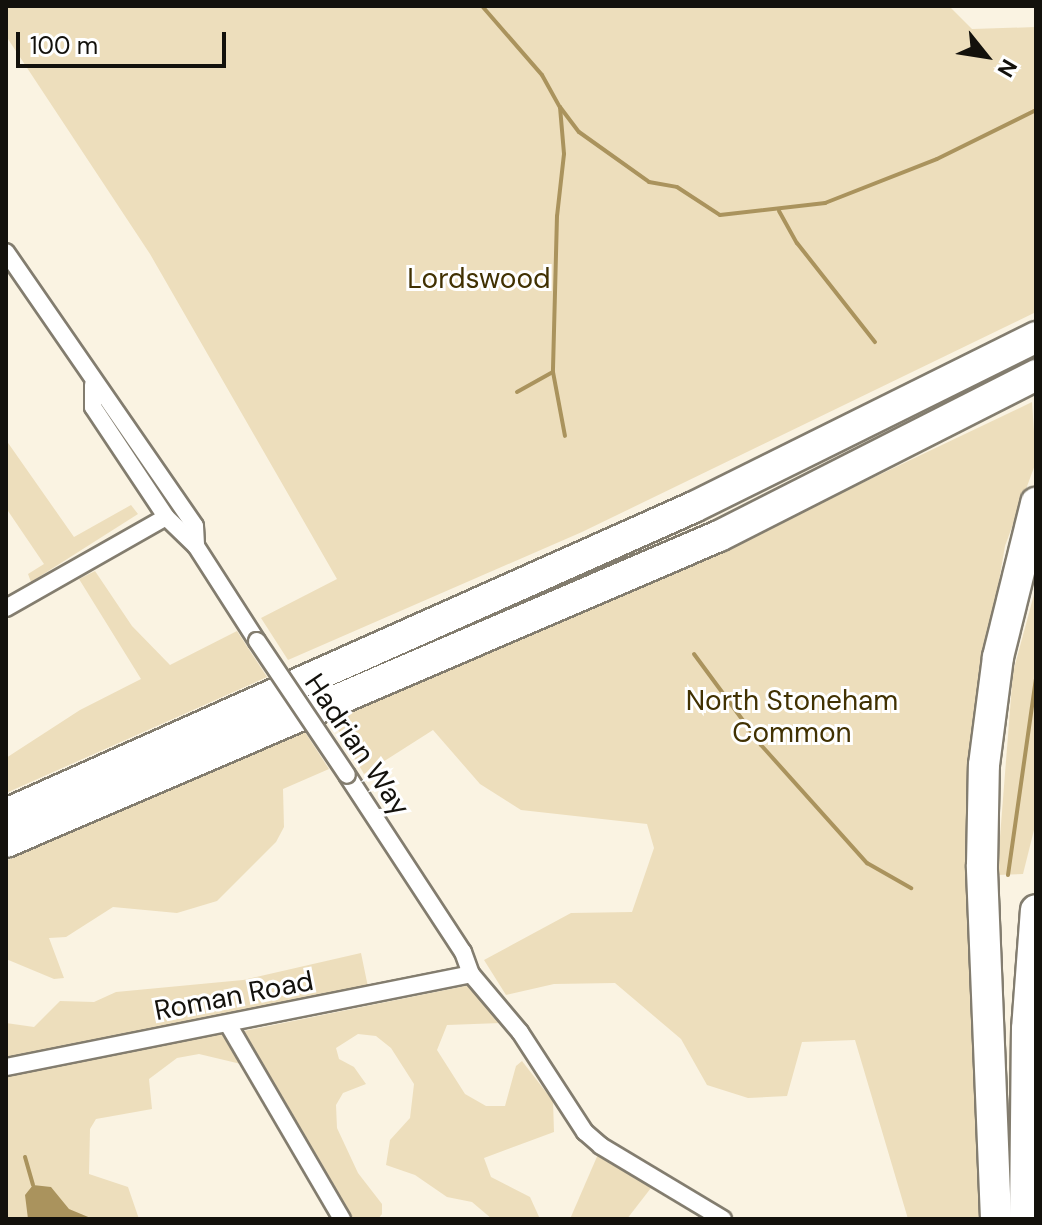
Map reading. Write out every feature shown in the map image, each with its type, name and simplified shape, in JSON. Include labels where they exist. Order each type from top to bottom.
[{"type":"highway","points":[[6,814],[694,507],[1036,337]]},
{"type":"highway","points":[[6,842],[719,536],[1036,375]]},
{"type":"highway","points":[[996,1219],[982,865],[984,765],[998,657],[1036,503]]},
{"type":"highway","points":[[1025,1219],[1027,1029],[1036,910]]},
{"type":"street","name":"Hadrian Way","points":[[6,252],[93,385],[110,398],[195,526],[196,546]]},
{"type":"street","name":"Hadrian Way","points":[[93,385],[93,407],[166,517],[196,546],[463,952],[471,974],[520,1032],[585,1132],[723,1219]]},
{"type":"street","points":[[6,608],[166,517]]},
{"type":"street","name":"Roman Road","points":[[6,1067],[471,974]]},
{"type":"street","points":[[228,1024],[342,1219]]},
{"type":"green space","name":"Lordswood","points":[[6,6],[949,6],[972,29],[1036,27],[1036,312],[582,532],[288,660],[261,618],[337,579],[150,254],[6,36]]},
{"type":"green space","name":"North Stoneham Common","points":[[1032,402],[1036,462],[1005,546],[969,756],[966,850],[982,1219],[908,1219],[855,1040],[802,1042],[787,1096],[748,1098],[707,1085],[681,1039],[615,983],[554,984],[506,995],[484,960],[571,913],[632,912],[654,848],[647,824],[521,810],[480,784],[433,730],[364,774],[330,716],[690,565]]},
{"type":"green space","points":[[6,440],[74,537],[131,505],[138,514],[31,582],[28,574],[44,564],[6,508]]},
{"type":"green space","points":[[95,571],[132,626],[170,665],[237,631],[267,677],[6,793],[6,758],[80,710],[141,679],[79,579]]},
{"type":"green space","points":[[1036,587],[1036,822],[1023,874],[997,875],[1013,672]]},
{"type":"green space","points":[[303,729],[329,769],[283,789],[284,827],[276,842],[217,901],[177,913],[113,907],[66,937],[49,938],[64,978],[54,979],[6,959],[6,861]]},
{"type":"green space","points":[[361,953],[368,987],[222,1018],[225,1039],[241,1064],[199,1054],[177,1058],[149,1079],[152,1109],[96,1119],[90,1129],[89,1174],[128,1187],[139,1219],[6,1219],[6,1023],[34,1027],[60,1001],[94,1002],[116,992],[243,980]]},
{"type":"green space","points":[[475,984],[501,1023],[447,1025],[437,1050],[465,1094],[486,1106],[505,1106],[516,1066],[522,1061],[553,1101],[554,1132],[484,1158],[491,1177],[530,1197],[540,1219],[492,1219],[472,1202],[447,1197],[415,1175],[386,1165],[390,1140],[410,1118],[414,1084],[391,1048],[376,1036],[358,1034],[336,1048],[339,1059],[354,1067],[366,1084],[343,1093],[336,1105],[337,1128],[358,1173],[382,1204],[382,1214],[378,1219],[351,1219],[246,1044],[244,1031]]},
{"type":"green space","points":[[599,1152],[654,1184],[627,1219],[570,1219]]},
{"type":"shaded area","points":[[33,1185],[51,1187],[69,1209],[93,1219],[28,1219],[25,1195]]},
{"type":"waterway","points":[[482,6],[542,75],[560,107],[564,154],[557,216],[553,372],[565,436]]},
{"type":"waterway","points":[[560,107],[579,132],[649,182],[677,187],[720,215],[825,203],[937,159],[1036,110]]},
{"type":"waterway","points":[[779,211],[797,243],[875,342]]},
{"type":"waterway","points":[[517,392],[553,372]]},
{"type":"waterway","points":[[694,654],[761,745],[867,863],[911,888]]},
{"type":"waterway","points":[[1008,875],[1036,679]]},
{"type":"waterway","points":[[25,1157],[33,1185]]}]
